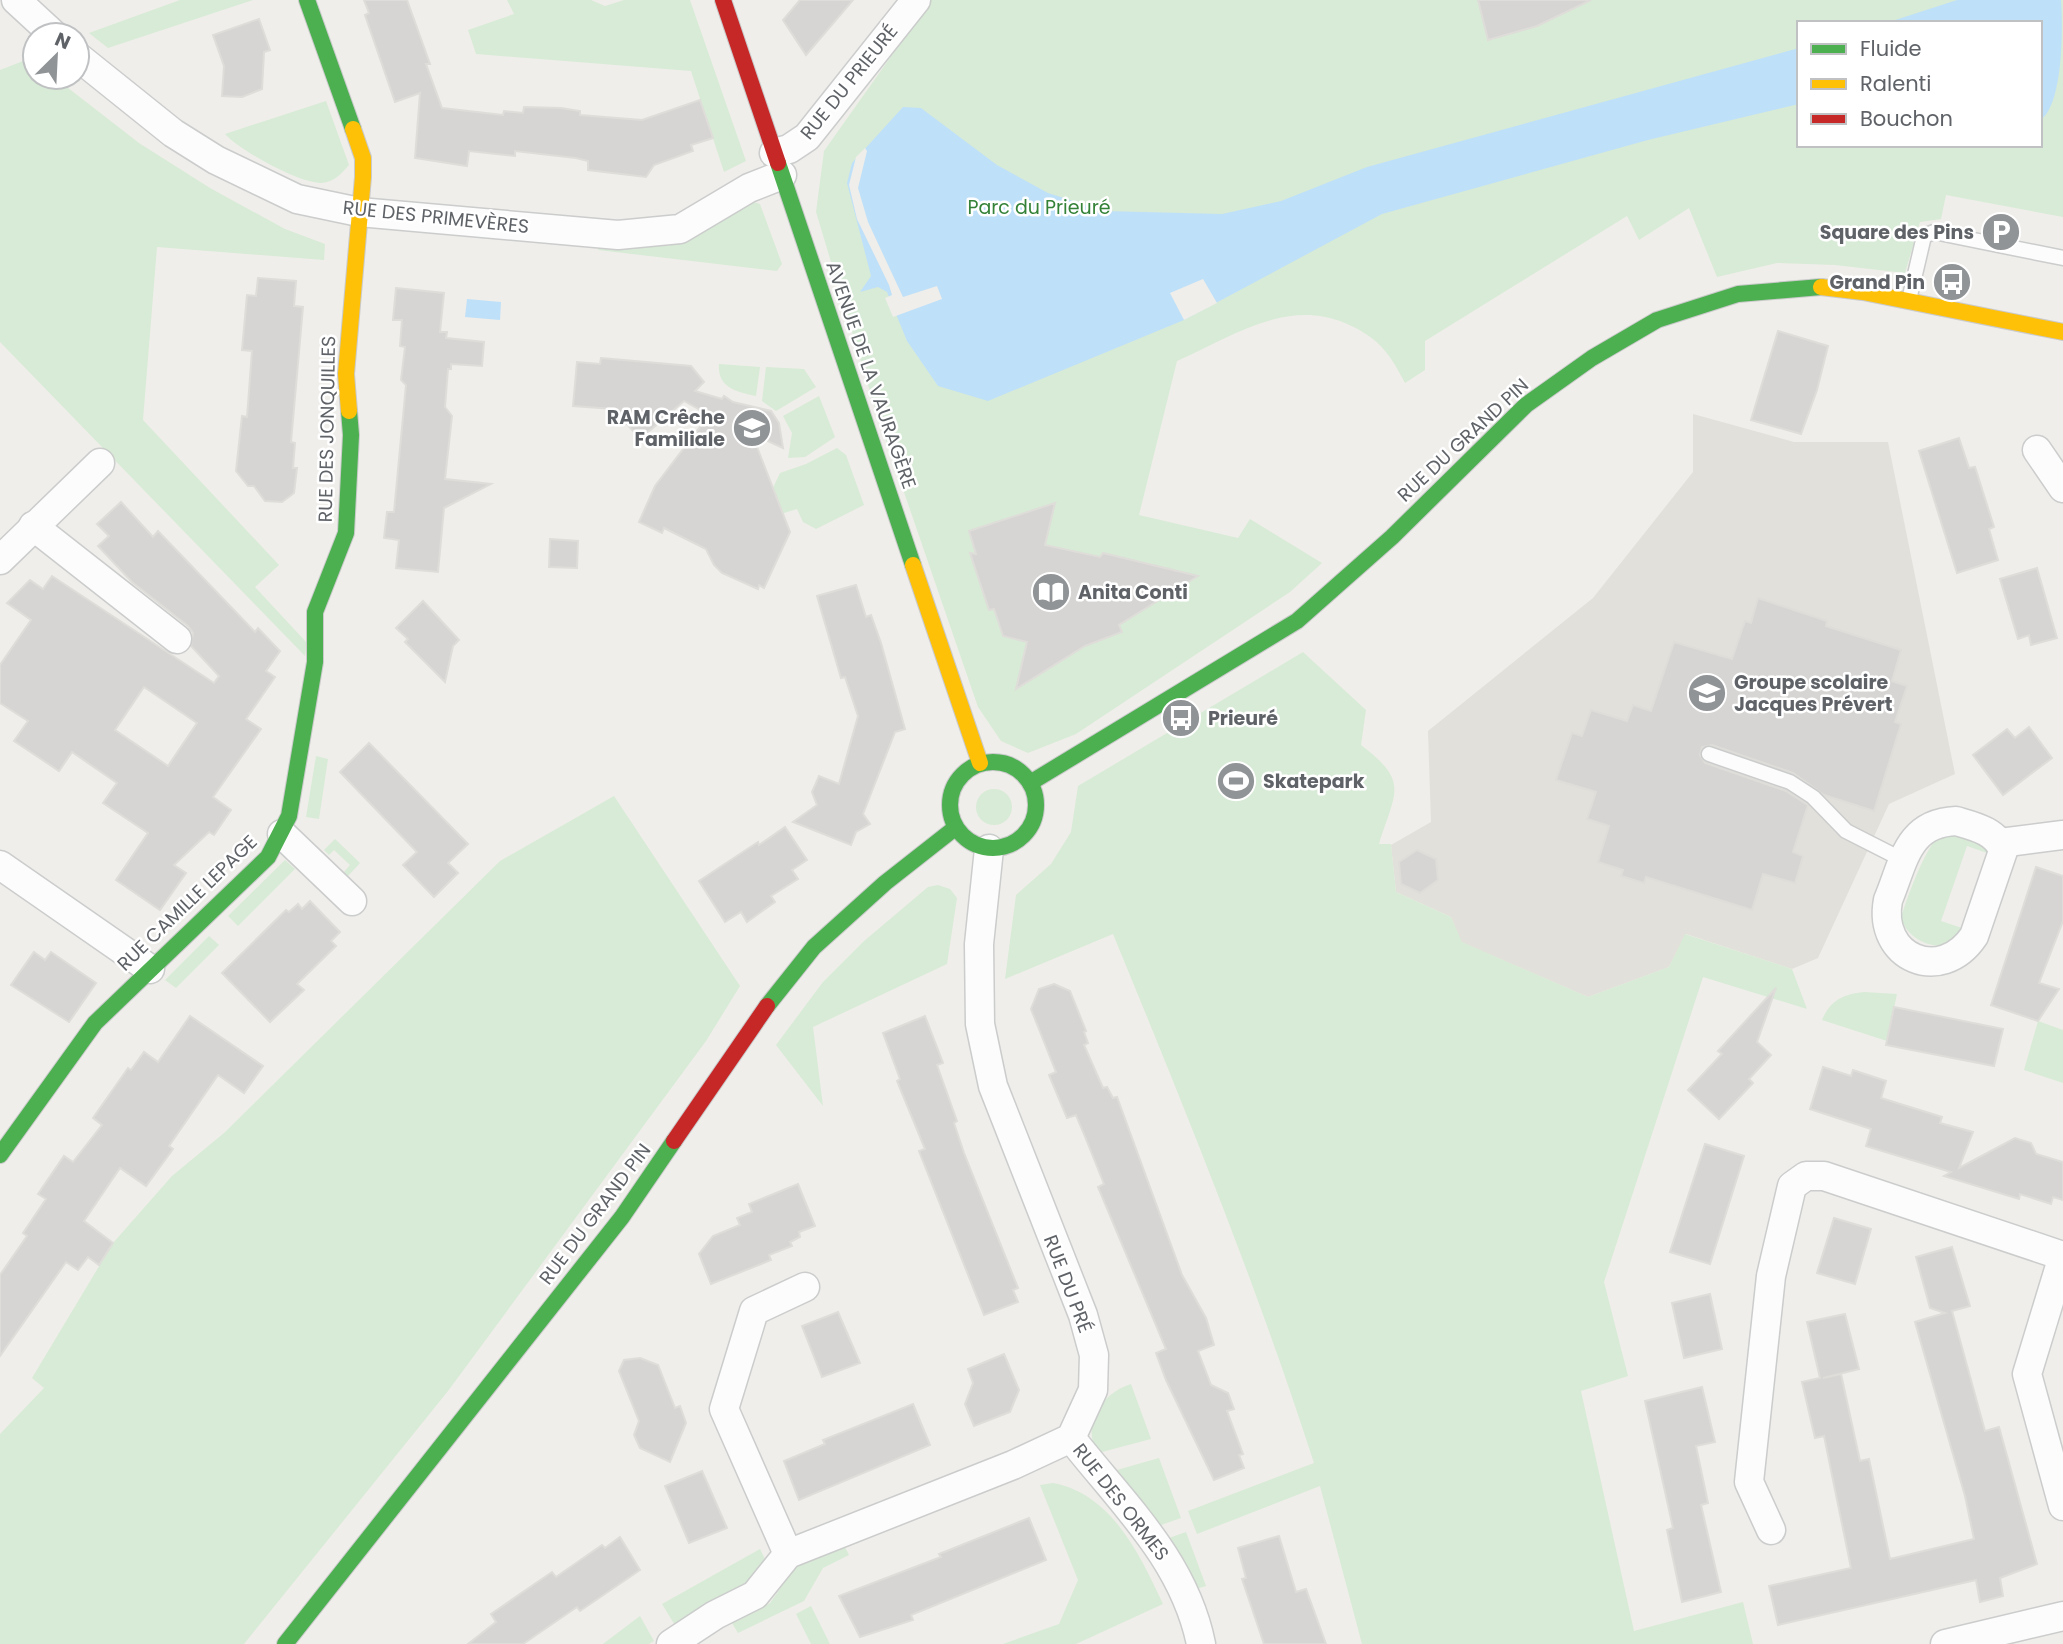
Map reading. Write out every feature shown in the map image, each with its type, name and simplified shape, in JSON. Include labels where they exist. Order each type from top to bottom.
[{"type":"street","points":[[16,0],[39,21]]},
{"type":"street","name":"RUE DES JONQUILLES","points":[[307,0],[363,158],[346,374],[351,435],[346,533],[318,598],[314,627],[316,642]]},
{"type":"street","name":"AVENUE DE LA VAURAGÈRE","points":[[723,0],[980,763]]},
{"type":"street","name":"RUE DU PRIEURÉ","points":[[778,164],[789,149],[807,137],[916,0]]},
{"type":"street","name":"RUE DES PRIMEVÈRES","points":[[91,67],[173,132],[216,160],[297,199],[359,212],[618,235],[680,229],[749,188],[778,164]]},
{"type":"street","name":"RUE DU GRAND PIN","points":[[1030,782],[1297,621],[1382,546],[1526,405],[1643,326],[1712,300],[1771,289],[1833,288],[2063,332]]},
{"type":"street","points":[[2037,450],[2063,488]]},
{"type":"street","points":[[0,560],[100,463]]},
{"type":"street","points":[[33,526],[177,639]]},
{"type":"street","name":"RUE CAMILLE LEPAGE","points":[[0,1155],[95,1023],[268,858],[282,834],[293,800],[316,642]]},
{"type":"street","points":[[980,763],[1003,763],[1013,767],[1030,782],[1036,809],[1033,822],[1015,843],[989,849],[970,843],[955,828],[950,816],[951,789],[968,769],[980,763]]},
{"type":"street","points":[[1942,822],[1970,825],[1991,834],[2000,843],[2003,850],[2000,862],[1974,936],[1958,954],[1935,962],[1906,954],[1890,936],[1886,924],[1888,900],[1917,834],[1942,822]]},
{"type":"street","name":"RUE DU GRAND PIN","points":[[285,1644],[622,1217],[762,1011],[814,947],[885,883],[955,828]]},
{"type":"street","points":[[282,834],[352,901]]},
{"type":"street","points":[[2000,843],[2063,835]]},
{"type":"street","name":"RUE DU PRÉ","points":[[989,849],[979,944],[980,1024],[993,1086],[1083,1315],[1094,1355],[1093,1390],[1071,1438]]},
{"type":"street","points":[[0,865],[149,970]]},
{"type":"street","points":[[1771,1531],[1749,1482],[1771,1276],[1792,1186],[1806,1176],[1824,1175],[2063,1256],[2027,1374],[2063,1506]]},
{"type":"street","points":[[788,1554],[723,1409],[754,1311],[805,1287]]},
{"type":"street","points":[[671,1644],[715,1615],[755,1595],[788,1554],[1013,1465],[1071,1438]]},
{"type":"street","name":"RUE DES ORMES","points":[[1071,1438],[1137,1516],[1175,1572],[1201,1644]]},
{"type":"street","points":[[1945,1644],[2063,1616]]},
{"type":"lane","points":[[1909,301],[1924,236],[1934,232],[2063,258]]},
{"type":"lane","points":[[1709,754],[1790,782],[1813,797],[1846,831],[1905,861]]},
{"type":"shaded area","name":"Groupe scolaire Jacques Prévert","points":[[1693,414],[1794,442],[1888,442],[1955,774],[1889,804],[1818,958],[1792,969],[1686,934],[1669,967],[1588,997],[1461,942],[1451,917],[1396,892],[1391,845],[1431,822],[1428,731],[1593,598],[1693,472]]},
{"type":"green space","points":[[180,0],[253,0],[108,48],[91,32]]},
{"type":"green space","points":[[507,0],[591,0],[605,6],[624,0],[690,0],[746,161],[724,172],[691,71],[476,54],[468,30],[514,14]]},
{"type":"green space","name":"Parc du Prieuré","points":[[931,0],[2063,0],[2063,217],[1946,195],[1941,219],[1920,222],[1905,273],[1835,265],[1777,263],[1717,277],[1689,208],[1639,240],[1627,216],[1425,341],[1425,370],[1405,383],[1388,355],[1372,338],[1345,323],[1323,316],[1301,315],[1259,324],[1177,361],[1139,515],[1238,538],[1250,519],[1322,563],[1290,592],[1076,734],[1028,753],[1001,741],[978,707],[875,408],[816,212],[824,151]]},
{"type":"green space","points":[[21,62],[21,91],[72,91],[139,143],[210,188],[285,229],[325,244],[324,260],[157,247],[143,420],[279,565],[255,587],[307,643],[305,656],[0,342],[0,70]]},
{"type":"green space","points":[[326,101],[349,165],[330,181],[312,182],[285,172],[243,149],[225,134]]},
{"type":"green space","points":[[754,202],[760,204],[782,264],[777,271],[598,250],[599,242],[666,246],[681,243]]},
{"type":"green space","points":[[719,364],[760,367],[756,396],[729,387],[721,378]]},
{"type":"green space","points":[[766,367],[804,369],[816,387],[776,411],[762,401]]},
{"type":"green space","points":[[819,396],[835,437],[805,457],[788,458],[792,433],[783,416]]},
{"type":"green space","points":[[837,448],[846,455],[864,505],[816,529],[803,522],[797,509],[781,514],[772,490],[780,473],[806,464]]},
{"type":"green space","points":[[1303,652],[1366,710],[1361,745],[1387,769],[1394,789],[1379,844],[1391,844],[1396,892],[1451,917],[1462,942],[1588,997],[1669,967],[1685,934],[1792,969],[1807,1009],[1703,977],[1604,1282],[1628,1376],[1581,1391],[1634,1631],[1743,1602],[1753,1644],[1362,1644],[1320,1486],[1197,1534],[1188,1511],[1314,1463],[1292,1396],[1219,1197],[1113,934],[1005,979],[1016,895],[1051,864],[1071,832],[1078,786]]},
{"type":"green space","points":[[316,756],[328,759],[319,819],[306,817]]},
{"type":"green space","points":[[994,789],[1007,794],[1012,807],[1007,820],[994,825],[981,820],[976,807],[981,794]]},
{"type":"green space","points":[[614,796],[740,986],[706,1041],[448,1391],[244,1644],[0,1644],[0,1434],[44,1388],[32,1378],[113,1243],[172,1176],[224,1133],[500,861]]},
{"type":"green space","points":[[1945,831],[1980,840],[1990,854],[1967,846],[1941,921],[1965,929],[1950,944],[1940,946],[1920,941],[1905,926],[1901,917],[1925,857],[1938,836]]},
{"type":"green space","points":[[335,839],[360,863],[348,876],[344,872],[350,865],[334,850],[329,855],[324,850]]},
{"type":"green space","points":[[285,860],[295,869],[238,926],[228,916]]},
{"type":"green space","points":[[938,885],[950,889],[957,898],[947,964],[813,1027],[823,1106],[776,1045],[823,982],[863,942],[928,887]]},
{"type":"green space","points":[[209,936],[219,945],[176,988],[165,980]]},
{"type":"green space","points":[[1864,992],[1897,994],[1887,1041],[1822,1020],[1829,1007],[1839,999]]},
{"type":"green space","points":[[2038,1021],[2063,1030],[2063,1083],[2024,1070]]},
{"type":"green space","points":[[1131,1384],[1151,1439],[1098,1453],[1091,1431],[1097,1411],[1111,1394]]},
{"type":"green space","points":[[1159,1458],[1181,1518],[1161,1525],[1117,1470]]},
{"type":"green space","points":[[1053,1483],[1074,1489],[1108,1513],[1134,1547],[1163,1604],[1076,1644],[1003,1644],[1059,1624],[1078,1580],[1040,1485]]},
{"type":"green space","points":[[1186,1532],[1206,1586],[1196,1589],[1169,1538]]},
{"type":"green space","points":[[844,1545],[849,1555],[823,1568],[804,1601],[738,1633],[732,1623],[770,1603],[793,1570]]},
{"type":"green space","points":[[760,1549],[765,1559],[746,1587],[676,1627],[662,1604]]},
{"type":"green space","points":[[811,1606],[830,1644],[811,1644],[796,1614]]},
{"type":"green space","points":[[640,1616],[654,1641],[649,1644],[603,1644]]},
{"type":"water","points":[[1957,0],[2061,0],[2060,66],[2048,112],[2042,118],[2042,21],[1892,21]]},
{"type":"water","points":[[1797,49],[1797,104],[1648,140],[1382,214],[1184,320],[988,401],[938,386],[907,341],[887,292],[878,287],[860,292],[871,276],[847,183],[852,163],[903,107],[921,108],[997,165],[1048,193],[1105,211],[1222,214],[1281,201],[1367,167]]},
{"type":"water","points":[[467,299],[501,302],[500,320],[465,317]]},
{"type":"pier","points":[[865,148],[867,151],[858,188],[868,222],[903,297],[937,286],[942,299],[893,317],[885,298],[892,295],[889,285],[857,219],[849,185],[856,157]]},
{"type":"pier","points":[[1203,279],[1217,303],[1184,320],[1170,293]]},
{"type":"building","points":[[364,0],[407,0],[430,64],[426,64],[442,108],[503,115],[504,111],[523,113],[524,107],[561,108],[580,111],[580,115],[642,120],[700,100],[713,138],[691,145],[693,151],[654,165],[646,177],[588,170],[588,161],[576,158],[515,151],[515,156],[469,151],[467,166],[415,158],[420,93],[395,102],[365,15],[369,13]]},
{"type":"building","points":[[800,0],[853,0],[806,55],[783,20]]},
{"type":"building","points":[[1478,0],[1591,0],[1537,26],[1488,40]]},
{"type":"building","points":[[259,19],[270,50],[264,52],[262,89],[242,97],[222,96],[224,66],[213,35]]},
{"type":"building","points":[[258,278],[296,281],[294,306],[303,307],[291,442],[295,443],[293,468],[297,468],[294,493],[282,502],[265,501],[254,486],[248,486],[236,471],[242,416],[247,417],[252,351],[242,350],[247,295],[256,296]]},
{"type":"building","points":[[396,288],[444,293],[440,332],[447,332],[446,338],[484,342],[482,366],[451,364],[451,369],[448,369],[445,407],[452,416],[445,479],[491,484],[444,508],[438,572],[396,568],[399,540],[384,538],[387,512],[394,512],[406,385],[401,380],[405,347],[400,346],[402,320],[393,320]]},
{"type":"building","points":[[1778,331],[1828,346],[1817,390],[1801,434],[1751,420]]},
{"type":"building","points":[[601,358],[691,366],[704,382],[695,391],[722,399],[724,396],[733,402],[771,411],[779,423],[783,448],[752,434],[790,532],[764,588],[759,585],[758,589],[722,573],[714,565],[706,549],[664,528],[662,533],[639,522],[655,486],[709,415],[684,401],[640,439],[614,409],[573,406],[577,362],[600,364]]},
{"type":"building","points":[[1959,438],[1969,468],[1975,467],[1994,527],[1989,529],[1998,560],[1957,573],[1919,451]]},
{"type":"building","points":[[121,502],[153,537],[158,531],[255,632],[258,628],[280,651],[266,671],[275,677],[246,719],[261,729],[213,797],[231,810],[214,835],[209,832],[174,865],[186,873],[160,910],[116,880],[148,833],[103,803],[117,783],[72,752],[59,771],[14,741],[28,721],[0,703],[0,665],[31,620],[7,603],[30,580],[43,589],[52,576],[214,683],[219,676],[191,646],[193,633],[188,626],[132,582],[98,546],[109,536],[97,524]],"holes":[[[144,687],[197,723],[168,766],[115,730]]]},
{"type":"building","points":[[1055,503],[1045,545],[1100,557],[1103,553],[1198,576],[1119,625],[1122,632],[1085,646],[1016,689],[1027,642],[1003,636],[994,609],[989,610],[970,553],[976,554],[969,531]]},
{"type":"building","points":[[550,539],[578,541],[577,568],[549,567]]},
{"type":"building","points":[[2037,568],[2057,638],[2031,645],[2029,635],[2018,639],[2000,579]]},
{"type":"building","points":[[856,585],[866,617],[871,615],[881,643],[905,729],[895,732],[863,814],[870,824],[856,832],[851,845],[793,822],[817,805],[812,792],[819,776],[839,784],[858,716],[845,677],[841,678],[817,596]]},
{"type":"building","points":[[1758,598],[1827,621],[1826,626],[1901,650],[1892,681],[1907,686],[1895,722],[1901,724],[1874,811],[1824,795],[1793,773],[1712,745],[1702,747],[1700,755],[1705,763],[1786,791],[1808,805],[1793,852],[1803,856],[1795,883],[1763,874],[1752,910],[1646,877],[1644,883],[1621,876],[1623,870],[1598,862],[1609,826],[1587,819],[1596,792],[1556,780],[1572,733],[1582,736],[1591,710],[1627,721],[1633,705],[1651,711],[1674,642],[1732,659],[1745,621],[1751,623]]},
{"type":"building","points":[[423,601],[459,640],[453,646],[445,682],[405,642],[408,639],[396,628]]},
{"type":"building","points":[[2029,727],[2052,758],[2003,795],[1973,755],[2007,729],[2015,738]]},
{"type":"building","points":[[369,743],[468,844],[448,863],[458,873],[434,897],[403,865],[417,852],[340,772]]},
{"type":"building","points":[[785,827],[807,860],[792,870],[798,879],[771,896],[775,902],[747,922],[741,912],[725,922],[699,881]]},
{"type":"building","points":[[1417,850],[1436,859],[1438,880],[1420,893],[1401,884],[1399,862]]},
{"type":"building","points":[[2036,867],[2063,876],[2063,921],[2039,983],[2059,989],[2038,1021],[1991,1005]]},
{"type":"building","points":[[310,901],[340,932],[331,941],[336,946],[297,984],[304,990],[270,1022],[222,973],[286,910],[289,912],[298,904],[302,909]]},
{"type":"building","points":[[34,952],[45,960],[51,952],[96,983],[69,1022],[11,985]]},
{"type":"building","points":[[1054,984],[1070,991],[1086,1031],[1084,1032],[1088,1043],[1084,1045],[1103,1088],[1107,1087],[1113,1098],[1117,1097],[1182,1275],[1206,1318],[1214,1345],[1198,1351],[1211,1385],[1228,1393],[1234,1409],[1227,1411],[1243,1454],[1239,1455],[1244,1468],[1214,1480],[1166,1380],[1156,1353],[1166,1349],[1098,1187],[1104,1184],[1086,1139],[1076,1115],[1067,1118],[1049,1075],[1056,1072],[1031,1009],[1039,989]]},
{"type":"building","points":[[1776,988],[1757,1042],[1771,1055],[1749,1079],[1753,1083],[1719,1119],[1688,1090],[1722,1054],[1718,1051]]},
{"type":"building","points":[[1894,1007],[2003,1029],[1994,1066],[1886,1045]]},
{"type":"building","points":[[190,1016],[263,1066],[244,1093],[218,1075],[169,1146],[173,1149],[146,1186],[120,1168],[84,1221],[113,1243],[99,1265],[88,1257],[78,1270],[66,1262],[0,1356],[0,1275],[27,1236],[23,1233],[46,1199],[38,1194],[64,1156],[73,1162],[102,1125],[93,1118],[128,1068],[131,1070],[144,1052],[158,1062]]},
{"type":"building","points":[[925,1016],[943,1063],[937,1065],[957,1121],[954,1123],[964,1153],[1018,1288],[1013,1290],[1018,1302],[984,1315],[919,1151],[925,1149],[897,1081],[900,1079],[883,1033]]},
{"type":"building","points":[[1823,1067],[1851,1076],[1853,1070],[1886,1081],[1881,1098],[1942,1117],[1940,1123],[1973,1132],[1959,1168],[2015,1138],[2031,1143],[2036,1154],[2063,1162],[2063,1200],[2053,1197],[2051,1204],[2020,1194],[2019,1199],[1944,1176],[1951,1172],[1866,1146],[1871,1129],[1810,1109]]},
{"type":"building","points":[[1705,1144],[1744,1156],[1710,1264],[1670,1252]]},
{"type":"building","points":[[798,1184],[815,1226],[799,1232],[800,1237],[790,1242],[792,1246],[769,1255],[771,1260],[711,1284],[699,1254],[713,1236],[740,1225],[737,1218],[752,1212],[749,1204]]},
{"type":"building","points":[[1834,1218],[1871,1229],[1855,1284],[1817,1273]]},
{"type":"building","points":[[1952,1247],[1970,1306],[1952,1311],[1985,1431],[1999,1427],[2037,1564],[2000,1578],[2003,1596],[1980,1602],[1976,1580],[1778,1625],[1769,1586],[1851,1568],[1824,1436],[1815,1438],[1802,1382],[1820,1378],[1807,1322],[1845,1314],[1859,1369],[1823,1378],[1841,1374],[1860,1461],[1869,1459],[1890,1559],[1974,1539],[1965,1496],[1915,1322],[1945,1313],[1930,1308],[1916,1257]]},
{"type":"building","points":[[1710,1294],[1722,1349],[1684,1358],[1672,1303]]},
{"type":"building","points":[[838,1312],[860,1363],[822,1377],[802,1326]]},
{"type":"building","points":[[1004,1354],[1019,1390],[1010,1412],[974,1426],[965,1404],[973,1383],[968,1369]]},
{"type":"building","points":[[640,1358],[658,1365],[675,1408],[680,1406],[686,1423],[670,1462],[640,1448],[634,1435],[639,1421],[619,1371],[624,1360]]},
{"type":"building","points":[[1702,1387],[1715,1442],[1696,1446],[1708,1503],[1701,1505],[1721,1592],[1682,1602],[1667,1530],[1673,1528],[1645,1401]]},
{"type":"building","points":[[913,1404],[930,1445],[799,1500],[784,1461],[825,1444],[823,1440]]},
{"type":"building","points":[[702,1471],[727,1528],[689,1543],[665,1486]]},
{"type":"building","points":[[1029,1518],[1046,1560],[911,1615],[913,1620],[860,1637],[839,1596],[941,1557],[939,1554]]},
{"type":"building","points":[[1279,1536],[1296,1592],[1306,1589],[1326,1644],[1264,1644],[1242,1579],[1246,1578],[1238,1548]]},
{"type":"building","points":[[620,1537],[640,1570],[580,1611],[577,1607],[523,1644],[468,1644],[496,1622],[491,1614],[552,1572],[556,1577],[602,1545],[605,1548]]},
{"type":"traffic: fast","points":[[307,0],[353,129]]},
{"type":"traffic: fast","points":[[778,163],[913,565]]},
{"type":"traffic: fast","points":[[1030,783],[1297,621],[1392,537],[1526,405],[1592,358],[1657,320],[1738,294],[1821,287]]},
{"type":"traffic: fast","points":[[0,1155],[95,1023],[268,857],[289,816],[315,662],[315,612],[346,533],[351,435],[349,411]]},
{"type":"traffic: fast","points":[[985,762],[1001,762],[1024,774],[1033,788],[1036,805],[1033,822],[1024,836],[1001,848],[985,848],[969,841],[957,829],[950,813],[950,797],[957,781],[969,769],[985,762]]},
{"type":"traffic: fast","points":[[767,1006],[814,947],[885,883],[955,828]]},
{"type":"traffic: fast","points":[[285,1644],[622,1217],[674,1141]]},
{"type":"traffic: slow","points":[[349,411],[346,374],[363,177],[363,158],[353,129]]},
{"type":"traffic: slow","points":[[1821,287],[1863,292],[2063,332]]},
{"type":"traffic: slow","points":[[913,565],[980,763]]},
{"type":"traffic: jam","points":[[723,0],[778,163]]},
{"type":"traffic: jam","points":[[674,1141],[767,1006]]},
{"type":"place","name":"Square des Pins","points":[[2001,232]]},
{"type":"place","name":"Grand Pin","points":[[1952,282]]},
{"type":"place","name":"RAM Crêche Familiale","points":[[752,428]]},
{"type":"place","name":"Anita Conti","points":[[1051,592]]},
{"type":"place","name":"Groupe scolaire Jacques Prévert","points":[[1707,693]]},
{"type":"place","name":"Prieuré","points":[[1181,718]]},
{"type":"place","name":"Skatepark","points":[[1236,781]]}]
